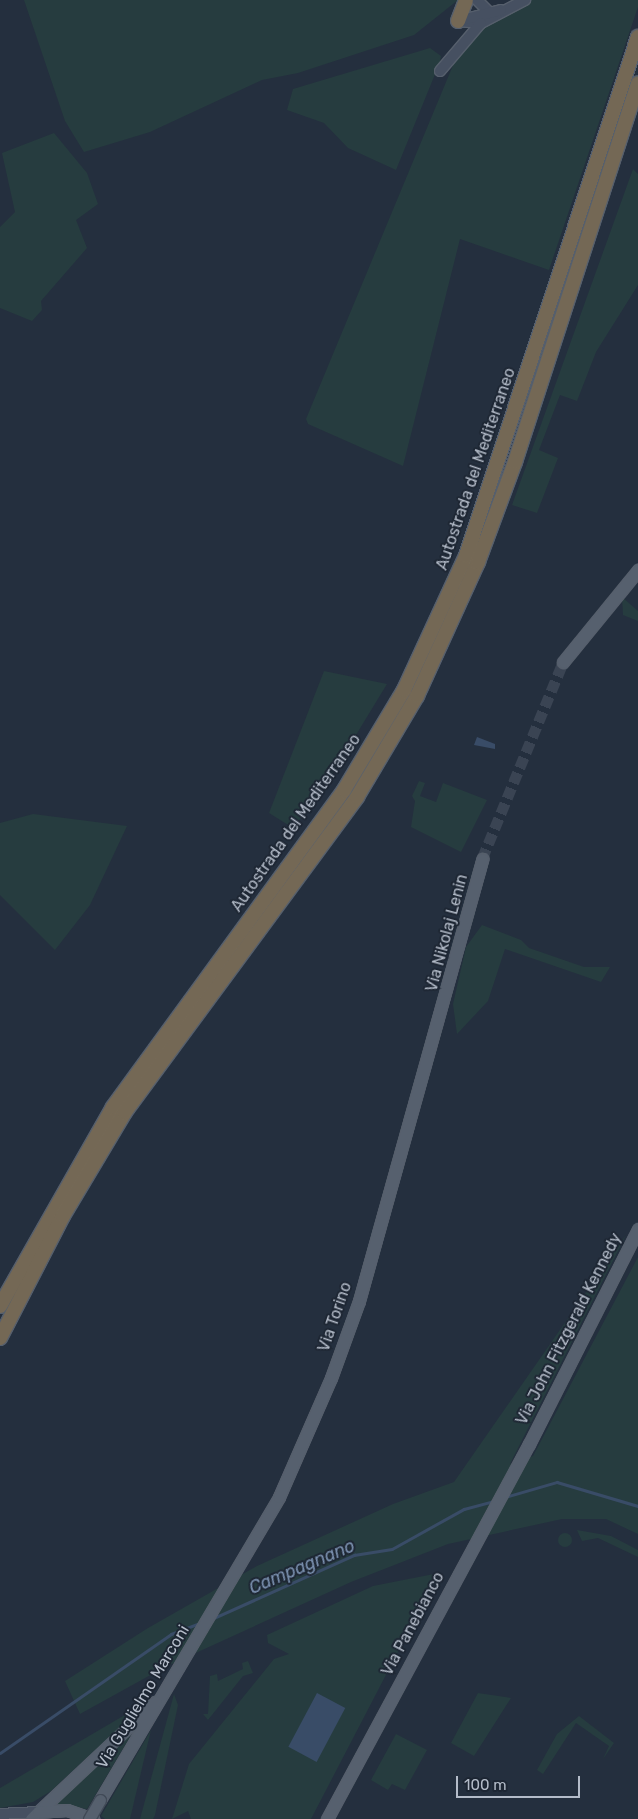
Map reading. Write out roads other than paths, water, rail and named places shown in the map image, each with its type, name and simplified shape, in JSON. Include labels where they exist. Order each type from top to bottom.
[{"type":"highway","points":[[458,21],[466,0]]},
{"type":"highway","name":"Autostrada del Mediterraneo","points":[[0,1338],[57,1213],[113,1107],[344,790],[427,643],[476,529],[638,37]]},
{"type":"highway","name":"Autostrada del Mediterraneo","points":[[0,1306],[57,1213],[126,1112],[357,797],[421,688],[478,562],[515,462],[638,83]]},
{"type":"main road","points":[[477,0],[488,12]]},
{"type":"main road","points":[[440,71],[481,23],[524,0]]},
{"type":"main road","points":[[458,21],[488,12],[507,9]]},
{"type":"main road","points":[[458,21],[481,23]]},
{"type":"main road","points":[[563,662],[638,570]]},
{"type":"main road","name":"Via Nikolaj Lenin","points":[[442,1015],[482,859]]},
{"type":"main road","name":"Via Torino","points":[[213,1610],[279,1497],[304,1442],[359,1302],[382,1216],[442,1015]]},
{"type":"main road","name":"Via John Fitzgerald Kennedy","points":[[529,1444],[638,1229]]},
{"type":"main road","name":"Via Panebianco","points":[[327,1819],[529,1444]]},
{"type":"main road","name":"Via Guglielmo Marconi","points":[[91,1819],[100,1800],[166,1692],[213,1610]]},
{"type":"main road","points":[[34,1816],[166,1692]]},
{"type":"main road","points":[[0,1814],[34,1816],[67,1810],[91,1819]]},
{"type":"water","points":[[477,737],[495,744],[495,749],[474,745]]},
{"type":"water","points":[[317,1693],[345,1708],[317,1762],[288,1747]]},
{"type":"waterway","name":"Campagnano","points":[[505,1497],[557,1482],[638,1506]]},
{"type":"waterway","name":"Campagnano","points":[[214,1618],[354,1555],[392,1549],[464,1509],[493,1501]]},
{"type":"waterway","name":"Campagnano","points":[[0,1753],[171,1634],[199,1623]]},
{"type":"tunnel","points":[[482,859],[563,662]]}]
